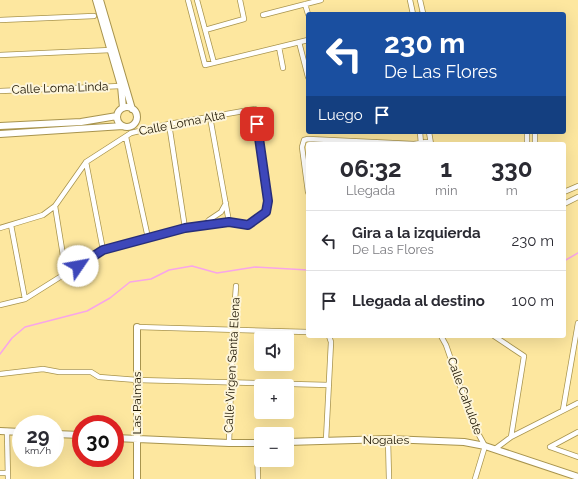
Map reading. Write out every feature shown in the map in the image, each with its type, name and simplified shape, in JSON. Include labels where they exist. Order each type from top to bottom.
[{"type":"street","points":[[96,0],[121,86],[123,108]]},
{"type":"street","points":[[0,134],[123,126],[129,127],[136,121],[136,114],[132,109],[100,0]]},
{"type":"street","points":[[188,0],[205,65],[306,40]]},
{"type":"street","points":[[197,0],[214,63]]},
{"type":"street","points":[[205,30],[244,19],[240,0]]},
{"type":"street","points":[[263,14],[321,0]]},
{"type":"street","points":[[410,0],[413,12]]},
{"type":"street","points":[[420,0],[423,12]]},
{"type":"street","points":[[305,4],[307,12]]},
{"type":"street","points":[[0,20],[94,16]]},
{"type":"street","points":[[299,42],[306,69]]},
{"type":"street","points":[[279,47],[283,68]]},
{"type":"street","points":[[0,55],[111,50]]},
{"type":"street","name":"Calle Loma Linda","points":[[0,90],[121,86]]},
{"type":"street","points":[[123,126],[118,122],[118,113],[123,108],[132,109]]},
{"type":"street","name":"Calle Loma Alta","points":[[0,228],[43,215],[55,206],[86,162],[131,133],[168,124],[255,109],[268,201],[266,212],[248,225],[229,222]]},
{"type":"street","points":[[0,126],[81,122],[117,116]]},
{"type":"street","points":[[0,305],[25,299],[103,250],[185,228],[229,222],[210,117]]},
{"type":"street","points":[[168,124],[185,228]]},
{"type":"street","points":[[126,137],[148,238]]},
{"type":"street","points":[[306,177],[302,147],[304,140],[308,139],[341,142]]},
{"type":"street","points":[[86,162],[103,250]]},
{"type":"street","points":[[566,191],[578,186]]},
{"type":"street","points":[[566,203],[578,197]]},
{"type":"street","points":[[205,225],[209,220],[221,212],[226,203]]},
{"type":"street","points":[[55,206],[66,274]]},
{"type":"street","points":[[12,225],[25,299]]},
{"type":"street","name":"Calle Virgen Santa Elena","points":[[229,443],[236,286]]},
{"type":"street","points":[[563,410],[578,323]]},
{"type":"street","points":[[137,327],[306,332]]},
{"type":"street","name":"Las Palmas","points":[[137,327],[137,479]]},
{"type":"street","points":[[326,440],[331,342],[330,338]]},
{"type":"street","name":"Calle Cahulote","points":[[442,338],[446,345],[474,426],[485,446],[474,479]]},
{"type":"street","points":[[497,338],[524,356],[511,437]]},
{"type":"street","points":[[0,374],[43,369],[59,372],[92,372],[99,377],[137,380],[329,385]]},
{"type":"street","points":[[495,449],[511,437],[578,403]]},
{"type":"street","points":[[0,431],[12,431]]},
{"type":"street","points":[[7,431],[8,479]]},
{"type":"street","points":[[578,432],[550,448],[578,457]]},
{"type":"street","points":[[124,438],[254,443]]},
{"type":"street","points":[[388,439],[390,479]]},
{"type":"street","name":"Nogales","points":[[294,442],[388,439],[464,442],[495,449],[578,477]]},
{"type":"street","points":[[258,467],[258,479]]},
{"type":"street","points":[[0,473],[8,473]]},
{"type":"waterway","points":[[566,260],[578,253]]},
{"type":"waterway","points":[[0,354],[12,338],[25,327],[87,311],[110,298],[130,282],[151,279],[169,270],[192,266],[217,273],[255,267],[306,270]]},
{"type":"route","points":[[78,266],[103,250],[185,228],[229,222],[248,225],[266,212],[268,201],[257,124]]}]
